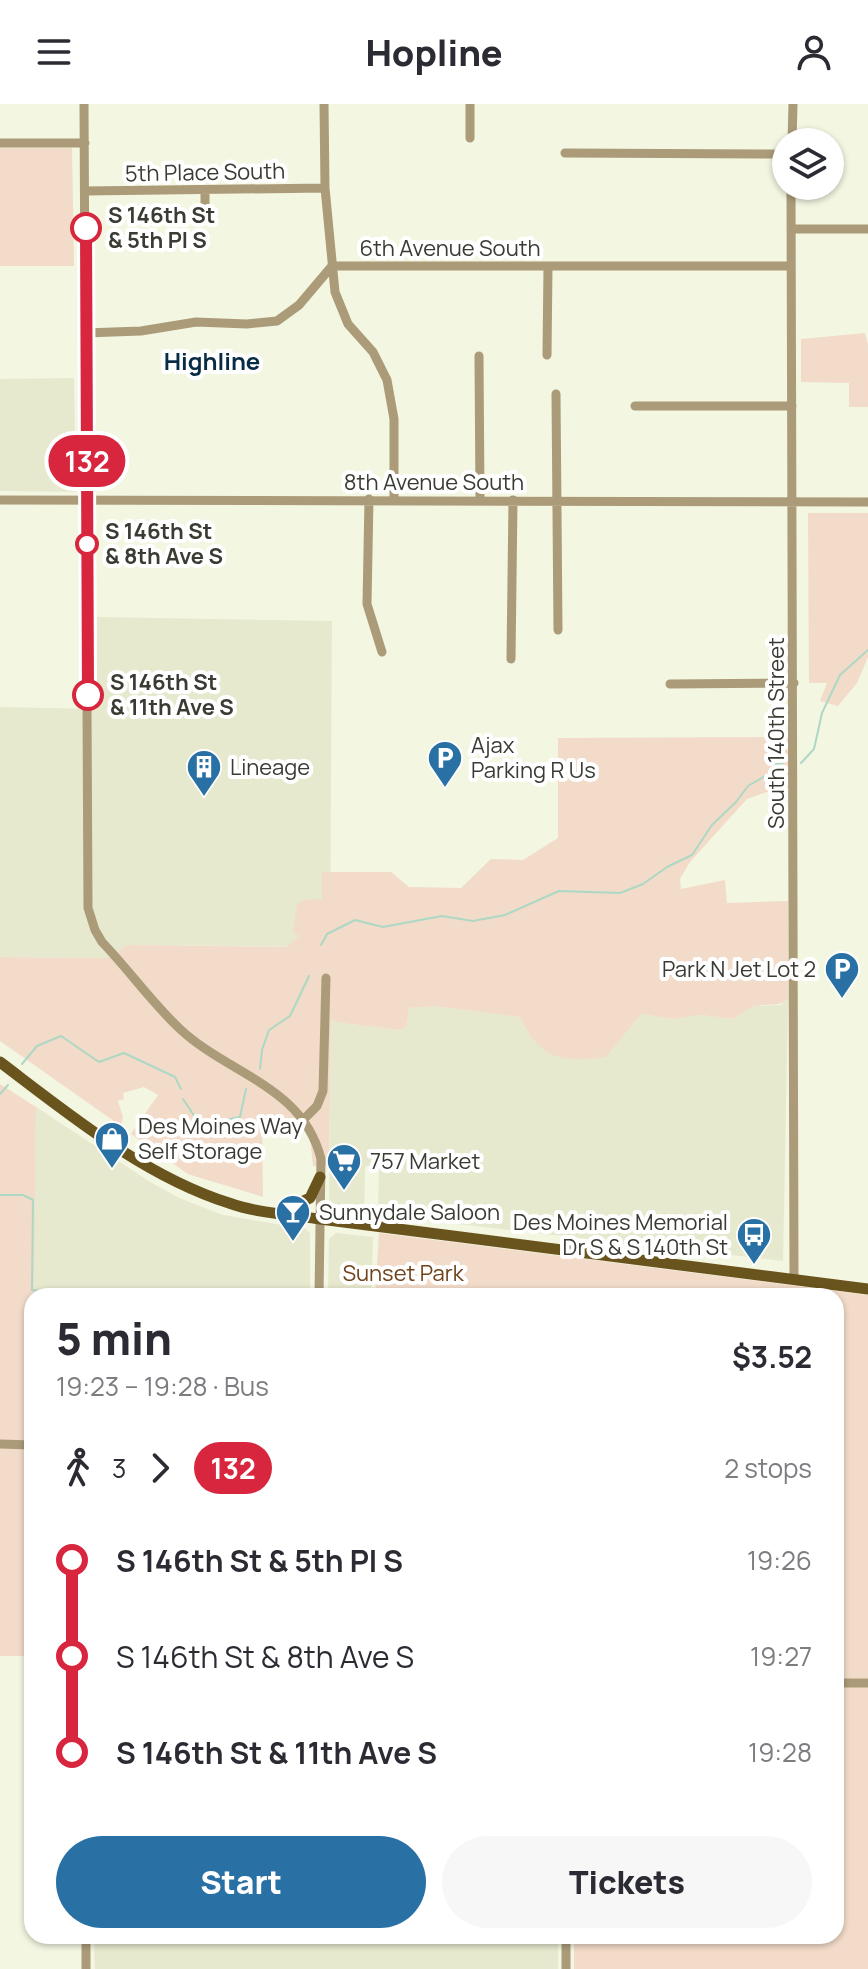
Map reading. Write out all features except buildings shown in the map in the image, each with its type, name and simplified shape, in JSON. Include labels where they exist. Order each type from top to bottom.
[{"type":"main road","points":[[0,1062],[136,1160],[195,1192],[233,1205],[320,1219],[868,1289]]},
{"type":"main road","points":[[278,1212],[310,1198],[320,1177]]},
{"type":"street","points":[[84,104],[88,908],[102,942],[179,1028],[205,1050],[280,1096],[304,1119],[321,1159],[319,1288]]},
{"type":"street","points":[[324,104],[325,188],[332,266],[340,309],[348,324],[373,352],[392,398],[394,499]]},
{"type":"street","points":[[470,104],[470,138]]},
{"type":"street","points":[[792,128],[793,104]]},
{"type":"street","points":[[0,143],[85,143]]},
{"type":"street","points":[[565,153],[772,154]]},
{"type":"street","name":"5th Place South","points":[[86,191],[325,188]]},
{"type":"street","points":[[205,190],[205,219]]},
{"type":"street","name":"South 140th Street","points":[[791,200],[794,1279]]},
{"type":"street","points":[[791,229],[868,229]]},
{"type":"street","name":"6th Avenue South","points":[[85,333],[141,331],[196,322],[247,324],[277,321],[299,305],[332,266],[791,266]]},
{"type":"street","points":[[547,355],[548,266]]},
{"type":"street","points":[[479,356],[480,500]]},
{"type":"street","points":[[556,394],[558,630]]},
{"type":"street","points":[[635,406],[792,406]]},
{"type":"street","points":[[369,499],[367,604],[382,652]]},
{"type":"street","name":"8th Avenue South","points":[[0,500],[868,502]]},
{"type":"street","points":[[511,659],[513,500]]},
{"type":"street","points":[[670,684],[794,683]]},
{"type":"street","points":[[304,1119],[317,1106],[323,1091],[326,978]]},
{"type":"street","points":[[0,1444],[24,1445]]},
{"type":"street","points":[[844,1683],[868,1683]]},
{"type":"street","points":[[86,1944],[86,1969]]},
{"type":"street","points":[[566,1944],[566,1969]]},
{"type":"shaded area","points":[[74,378],[76,492],[0,491],[0,379]]},
{"type":"shaded area","points":[[97,617],[332,621],[330,947],[127,945],[108,958],[0,957],[0,707],[96,709]]},
{"type":"shaded area","points":[[788,999],[783,1261],[378,1215],[379,1166],[365,1166],[364,1216],[337,1213],[329,1206],[331,1018],[341,1023],[400,1030],[407,1026],[409,1008],[434,1006],[521,1017],[526,1030],[606,1056],[641,1014],[673,1019],[701,1015],[734,1019],[744,1010],[781,1005]]},
{"type":"shaded area","points":[[36,1107],[179,1198],[223,1215],[306,1229],[310,1233],[310,1288],[33,1288]]},
{"type":"shaded area","points":[[336,1233],[373,1237],[371,1288],[328,1288],[329,1239]]},
{"type":"shaded area","points":[[94,1944],[558,1944],[558,1969],[95,1969]]},
{"type":"green space","points":[[0,148],[72,148],[74,266],[0,266]]},
{"type":"green space","points":[[865,333],[868,345],[868,407],[849,407],[849,383],[801,382],[801,339]]},
{"type":"green space","points":[[808,513],[868,513],[868,657],[857,683],[838,706],[820,701],[827,683],[809,683]]},
{"type":"green space","points":[[788,737],[788,792],[767,792],[747,799],[690,862],[680,879],[681,889],[725,880],[727,903],[788,901],[788,999],[781,1003],[753,1007],[734,1019],[701,1015],[673,1019],[641,1014],[606,1057],[577,1059],[544,1050],[520,1017],[434,1006],[409,1008],[407,1026],[400,1030],[331,1019],[329,1166],[313,1166],[309,1126],[262,1125],[263,1197],[188,1174],[131,1134],[158,1095],[144,1087],[123,1093],[124,1099],[118,1101],[123,1117],[121,1126],[0,1041],[0,957],[108,958],[127,945],[287,947],[299,936],[293,931],[297,905],[303,900],[322,899],[322,872],[391,872],[409,887],[461,888],[491,859],[523,860],[558,838],[558,738]]},
{"type":"green space","points":[[0,1084],[36,1107],[34,1288],[24,1288],[24,1656],[0,1656]]},
{"type":"green space","name":"Sunset Park","points":[[379,1233],[813,1288],[376,1288]]},
{"type":"green space","points":[[844,1292],[868,1295],[868,1969],[574,1969],[574,1944],[844,1944]]},
{"type":"waterway","points":[[801,763],[814,749],[822,713],[840,675],[868,650]]},
{"type":"waterway","points":[[321,945],[327,934],[355,920],[383,927],[442,916],[473,921],[505,915],[559,891],[620,893],[643,884],[667,867],[692,855],[712,825],[748,786],[770,773],[776,764],[783,763]]},
{"type":"waterway","points":[[260,1069],[269,1030],[290,1016],[309,976]]},
{"type":"waterway","points":[[22,1064],[37,1046],[61,1036],[99,1062],[124,1053],[175,1077],[181,1089]]},
{"type":"waterway","points":[[0,1094],[8,1085]]},
{"type":"waterway","points":[[183,1099],[195,1117],[206,1124],[240,1117],[246,1089]]},
{"type":"waterway","points":[[0,1195],[23,1195],[33,1200],[32,1288]]},
{"type":"bus line","name":"132","points":[[86,228],[88,695]]},
{"type":"place","name":"S 146th St & 5th Pl S","points":[[86,228]]},
{"type":"place","name":"S 146th St & 8th Ave S","points":[[87,544]]},
{"type":"place","name":"S 146th St & 11th Ave S","points":[[88,695]]},
{"type":"place","name":"Ajax Parking R Us","points":[[445,789]]},
{"type":"place","name":"Lineage","points":[[204,798]]},
{"type":"place","name":"Park N Jet Lot 2","points":[[842,1000]]},
{"type":"place","name":"Des Moines Way Self Storage","points":[[112,1170]]},
{"type":"place","name":"757 Market","points":[[344,1192]]},
{"type":"place","name":"Sunnydale Saloon","points":[[293,1243]]},
{"type":"place","name":"Des Moines Memorial Dr S & S 140th St","points":[[754,1266]]},
{"type":"district","name":"Highline","points":[[212,362]]}]
